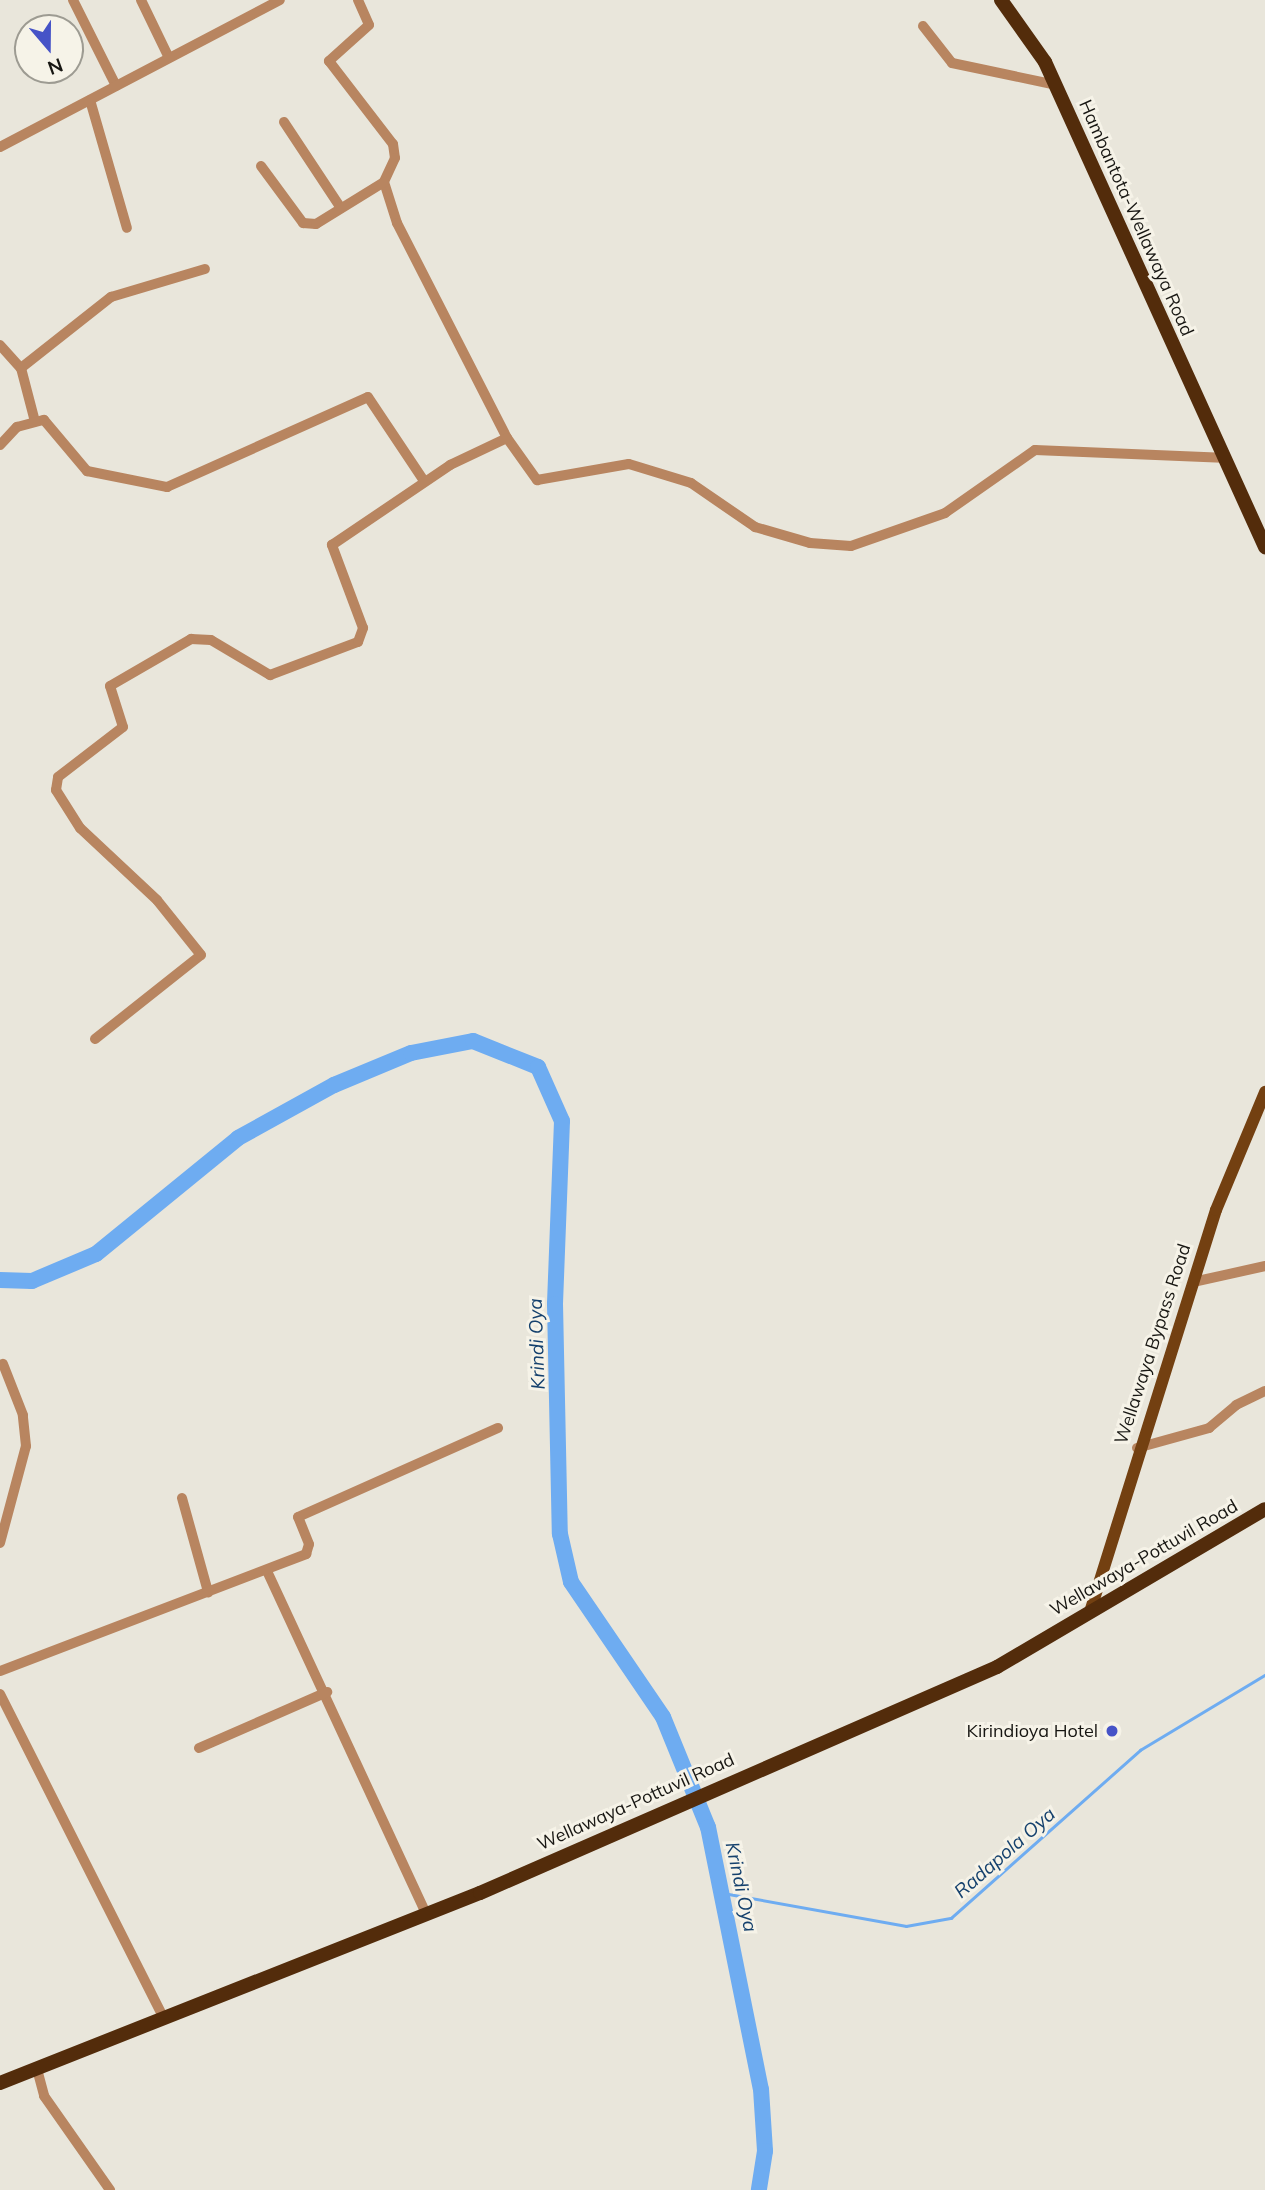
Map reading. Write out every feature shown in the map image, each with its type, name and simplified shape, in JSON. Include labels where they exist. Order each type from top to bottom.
[{"type":"highway","name":"Hambantota-Wellawaya Road","points":[[1001,0],[1056,85],[1222,458],[1265,547]]},
{"type":"highway","name":"Wellawaya-Pottuvil Road","points":[[0,2083],[427,1915],[659,1815],[758,1768],[997,1667],[1265,1509]]},
{"type":"main road","name":"Wellawaya Bypass Road","points":[[1090,1612],[1136,1448],[1193,1282],[1265,1092]]},
{"type":"street","points":[[73,0],[116,86]]},
{"type":"street","points":[[141,0],[169,58]]},
{"type":"street","points":[[0,146],[280,0]]},
{"type":"street","points":[[261,166],[303,223],[316,224],[384,182],[395,158],[393,144],[329,61],[369,25],[358,0]]},
{"type":"street","points":[[923,26],[952,63],[1056,85]]},
{"type":"street","points":[[90,100],[127,228]]},
{"type":"street","points":[[284,122],[341,208]]},
{"type":"street","points":[[384,182],[412,254],[507,438],[537,480],[629,464],[691,483],[755,527],[810,543],[851,546],[945,513],[1035,450],[1222,458]]},
{"type":"street","points":[[21,368],[111,297],[205,270]]},
{"type":"street","points":[[0,345],[21,368],[34,418]]},
{"type":"street","points":[[34,418],[51,426],[87,471],[167,487],[368,397],[424,481]]},
{"type":"street","points":[[0,445],[34,418]]},
{"type":"street","points":[[95,1039],[201,955],[157,900],[80,828],[56,790],[58,777],[122,727],[110,686],[191,639],[211,640],[270,675],[358,642],[363,628],[332,545],[424,481],[507,438]]},
{"type":"street","points":[[1193,1282],[1265,1266]]},
{"type":"street","points":[[0,1543],[4,1517],[26,1446],[23,1415],[3,1364]]},
{"type":"street","points":[[1136,1448],[1209,1428],[1236,1405],[1265,1391]]},
{"type":"street","points":[[0,1671],[267,1571],[309,1551],[298,1517],[498,1428]]},
{"type":"street","points":[[182,1498],[208,1592]]},
{"type":"street","points":[[267,1571],[327,1692],[427,1915]]},
{"type":"street","points":[[199,1748],[327,1692]]},
{"type":"street","points":[[0,1693],[164,2018]]},
{"type":"street","points":[[37,2069],[44,2096],[110,2190]]},
{"type":"waterway","name":"Krindi Oya","points":[[0,1280],[32,1281],[96,1254],[238,1138],[334,1085],[411,1053],[473,1041],[538,1067],[562,1121],[555,1304],[560,1534],[571,1582],[663,1717],[708,1827],[761,2089],[765,2151],[759,2190]]},
{"type":"waterway","name":"Radapola Oya","points":[[723,1893],[906,1926],[951,1918],[1140,1750],[1265,1675]]},
{"type":"place","name":"Kirindioya Hotel","points":[[1112,1731]]}]
